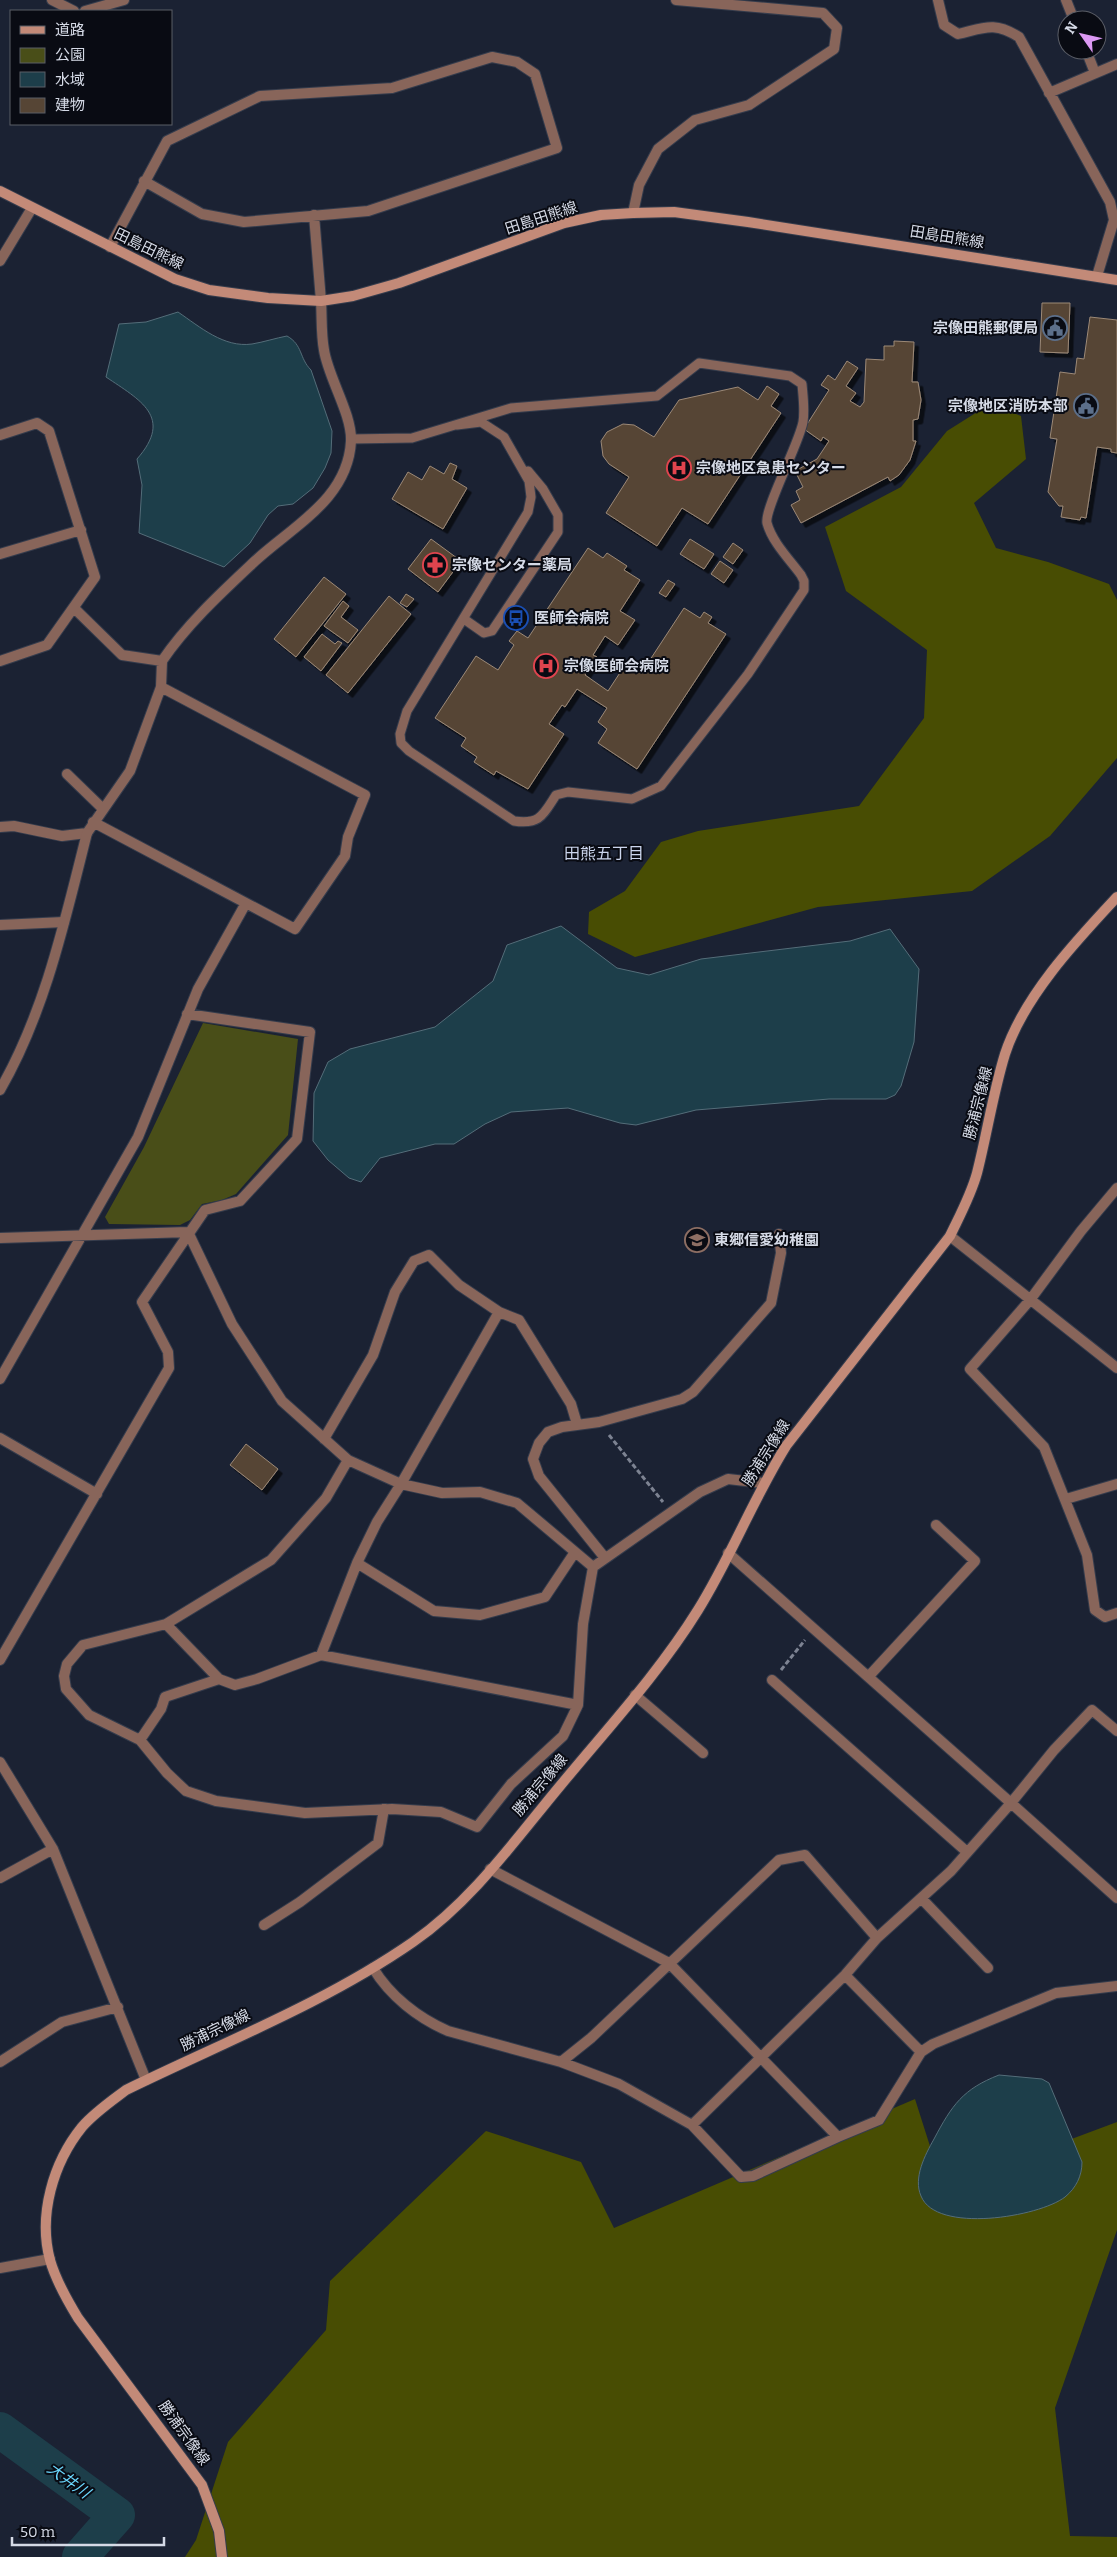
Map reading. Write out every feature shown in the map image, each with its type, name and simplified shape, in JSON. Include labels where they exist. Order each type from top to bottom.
[{"type":"main road","name":"田島田熊線","points":[[0,191],[176,279],[209,290],[268,298],[321,301],[352,296],[399,283],[564,223],[601,215],[633,212],[674,212],[748,222],[1117,280]]},
{"type":"main road","name":"勝浦宗像線","points":[[222,2557],[219,2531],[202,2485],[78,2318],[62,2291],[50,2259],[46,2226],[48,2200],[55,2175],[66,2150],[83,2127],[102,2108],[126,2090],[328,1993],[373,1968],[422,1935],[457,1906],[490,1869],[636,1695],[666,1658],[699,1608],[763,1483],[812,1410],[950,1236],[965,1207],[976,1174],[1005,1054],[1015,1032],[1028,1007],[1052,974],[1083,934],[1117,897]]},
{"type":"street","points":[[52,0],[72,10]]},
{"type":"street","points":[[89,10],[124,0]]},
{"type":"street","points":[[633,212],[639,185],[658,149],[695,120],[749,105],[834,49],[837,28],[823,13],[676,0]]},
{"type":"street","points":[[938,0],[944,25],[953,32],[958,34],[992,26],[1004,28],[1018,37],[1110,202],[1114,220],[1097,276]]},
{"type":"street","points":[[110,247],[144,181],[167,141],[260,96],[392,88],[492,57],[517,62],[535,74],[557,148],[368,211],[244,222],[202,214],[144,181]]},
{"type":"street","points":[[1090,60],[1095,73]]},
{"type":"street","points":[[1050,93],[1117,64]]},
{"type":"street","points":[[0,261],[32,208]]},
{"type":"street","points":[[1,1087],[35,1016],[64,922],[87,833],[102,808],[130,771],[161,687],[162,661],[176,641],[214,601],[256,561],[324,503],[341,480],[348,464],[351,439],[324,351],[314,215]]},
{"type":"street","points":[[0,435],[37,424],[49,431],[95,577],[47,645],[0,661]]},
{"type":"street","points":[[0,554],[81,530]]},
{"type":"street","points":[[74,608],[122,655],[162,661]]},
{"type":"street","points":[[93,822],[296,929],[345,856],[348,837],[365,795],[161,687]]},
{"type":"street","points":[[67,774],[102,808]]},
{"type":"street","points":[[0,827],[14,826],[62,836],[87,833]]},
{"type":"street","points":[[0,1379],[138,1138],[198,990],[246,903]]},
{"type":"street","points":[[0,925],[64,922]]},
{"type":"street","points":[[0,1660],[170,1368],[168,1352],[142,1302],[188,1232],[205,1210],[240,1201],[297,1139],[310,1032],[187,1014]]},
{"type":"street","points":[[1117,1188],[1081,1231],[1030,1300],[970,1369],[1044,1446],[1087,1555],[1095,1610],[1105,1617],[1117,1613]]},
{"type":"street","points":[[0,1238],[188,1232]]},
{"type":"street","points":[[188,1232],[232,1324],[282,1401],[348,1460],[402,1484],[442,1493],[480,1492],[517,1503],[593,1567]]},
{"type":"street","points":[[605,1558],[539,1476],[533,1459],[539,1443],[548,1432],[577,1424],[600,1422],[682,1400],[703,1382],[771,1303],[781,1253],[779,1234]]},
{"type":"street","points":[[950,1236],[1117,1368]]},
{"type":"street","points":[[324,1439],[373,1355],[395,1292],[414,1261],[429,1255],[460,1285],[499,1312],[519,1320],[571,1404],[577,1424]]},
{"type":"street","points":[[321,1656],[357,1564],[377,1522],[402,1484],[499,1312]]},
{"type":"street","points":[[0,1438],[97,1494]]},
{"type":"street","points":[[348,1460],[326,1498],[271,1560],[166,1624],[83,1645],[67,1664],[64,1676],[66,1689],[89,1715],[140,1740],[167,1773],[186,1791],[216,1801],[305,1813],[384,1809],[441,1812],[477,1827],[511,1784],[563,1736],[578,1705],[583,1624],[593,1567],[700,1492],[728,1478],[763,1483]]},
{"type":"street","points":[[1066,1498],[1117,1484]]},
{"type":"street","points":[[869,1676],[975,1561],[936,1525]]},
{"type":"street","points":[[357,1564],[434,1611],[480,1615],[545,1597],[575,1552]]},
{"type":"street","points":[[728,1553],[869,1676],[1117,1898]]},
{"type":"street","points":[[166,1624],[219,1680],[235,1685],[257,1680],[321,1656],[578,1705]]},
{"type":"street","points":[[140,1740],[161,1709],[165,1696],[219,1680]]},
{"type":"street","points":[[772,1680],[967,1852]]},
{"type":"street","points":[[636,1695],[703,1753]]},
{"type":"street","points":[[692,2124],[845,1975],[877,1938],[951,1871],[1011,1803],[1054,1750],[1092,1710],[1117,1731]]},
{"type":"street","points":[[0,1762],[53,1849],[146,2080]]},
{"type":"street","points":[[264,1924],[300,1902],[378,1843],[384,1809]]},
{"type":"street","points":[[0,1878],[53,1849]]},
{"type":"street","points":[[560,2062],[591,2038],[778,1860],[805,1855],[877,1938]]},
{"type":"street","points":[[490,1869],[669,1963],[759,2058],[838,2137]]},
{"type":"street","points":[[921,1898],[988,1968]]},
{"type":"street","points":[[373,1968],[380,1979],[406,2006],[431,2024],[448,2031],[560,2062],[619,2084],[692,2124],[741,2177],[753,2176],[880,2120],[921,2052],[974,2025],[1056,1994],[1117,1986]]},
{"type":"street","points":[[845,1975],[921,2052]]},
{"type":"street","points":[[0,2062],[62,2022],[118,2007]]},
{"type":"street","points":[[0,2268],[50,2259]]},
{"type":"lane","points":[[351,439],[412,438],[457,425],[482,415],[511,408],[657,396],[690,368],[705,362],[790,376],[802,384],[803,422],[786,472],[769,507],[766,521],[770,531],[801,575],[804,581],[804,590],[748,674],[661,786],[632,799],[568,792],[556,795],[542,816],[535,821],[526,823],[514,821],[409,751],[401,743],[400,734],[407,711],[528,512],[531,497],[529,481],[504,438],[481,422],[457,425]]},
{"type":"lane","points":[[464,619],[484,633],[492,631],[558,532],[558,515],[543,489],[512,452]]},
{"type":"path","points":[[600,1422],[671,1512]]},
{"type":"path","points":[[772,1680],[814,1630]]},
{"type":"green space","points":[[203,1023],[298,1039],[288,1135],[236,1194],[222,1200],[202,1204],[190,1220],[180,1225],[109,1224],[105,1217],[144,1147]]},
{"type":"shaded area","points":[[990,404],[1021,416],[1026,459],[974,503],[996,548],[1048,562],[1109,584],[1117,600],[1117,758],[1050,836],[972,891],[818,907],[635,957],[588,934],[589,912],[625,891],[661,842],[698,831],[859,806],[924,718],[927,650],[846,591],[825,527],[901,487],[947,431]]},
{"type":"shaded area","points":[[915,2099],[943,2187],[1117,2122],[1117,2230],[1055,2408],[1070,2536],[1117,2537],[1117,2557],[185,2557],[196,2540],[228,2442],[326,2330],[330,2281],[486,2131],[581,2162],[614,2228]]},
{"type":"water","points":[[178,312],[204,330],[232,343],[252,344],[287,336],[296,343],[304,361],[311,370],[332,431],[331,453],[325,468],[313,488],[293,504],[278,506],[268,515],[250,543],[224,567],[139,533],[142,485],[137,459],[148,444],[153,432],[152,421],[148,411],[141,402],[106,377],[119,324],[146,322]]},
{"type":"water","points":[[561,926],[617,968],[649,975],[701,959],[850,941],[890,929],[919,969],[914,1042],[901,1086],[895,1095],[886,1099],[829,1099],[696,1110],[636,1125],[620,1123],[568,1108],[511,1112],[485,1124],[454,1144],[435,1144],[380,1158],[361,1182],[349,1178],[328,1160],[313,1141],[314,1093],[328,1062],[350,1049],[435,1027],[493,981],[507,945]]},
{"type":"water","points":[[999,2075],[1042,2079],[1049,2083],[1082,2162],[1080,2177],[1065,2197],[1034,2211],[989,2218],[966,2218],[946,2215],[930,2208],[921,2196],[918,2182],[921,2167],[931,2145],[953,2108],[967,2092]]},
{"type":"building","name":"宗像田熊郵便局","points":[[1042,303],[1070,303],[1068,353],[1040,352]]},
{"type":"building","name":"宗像地区消防本部","points":[[1090,317],[1117,320],[1117,453],[1111,452],[1111,449],[1097,447],[1086,518],[1081,517],[1080,520],[1061,517],[1063,506],[1059,506],[1048,492],[1057,439],[1050,438],[1060,372],[1075,374],[1077,358],[1084,359]]},
{"type":"building","points":[[894,341],[914,342],[912,382],[918,382],[921,400],[918,419],[913,420],[913,441],[916,441],[910,460],[899,475],[890,481],[888,477],[801,523],[791,505],[800,500],[796,491],[803,487],[795,471],[817,459],[829,441],[823,437],[821,441],[804,429],[829,390],[821,385],[828,375],[835,380],[847,361],[858,368],[846,386],[856,393],[850,401],[860,407],[864,402],[866,359],[884,360],[884,346],[894,346]]},
{"type":"building","points":[[767,386],[779,394],[771,406],[781,413],[708,524],[682,508],[657,546],[606,513],[629,477],[609,464],[603,456],[601,441],[607,432],[623,424],[634,425],[654,437],[679,400],[738,387],[758,400]]},
{"type":"building","points":[[450,463],[457,466],[452,479],[467,488],[443,529],[392,499],[408,472],[422,480],[430,466],[444,474]]},
{"type":"building","name":"宗像センター薬局","points":[[431,539],[461,561],[438,592],[408,569]]},
{"type":"building","points":[[690,539],[714,554],[704,569],[680,554]]},
{"type":"building","points":[[733,543],[743,550],[733,564],[723,557]]},
{"type":"building","name":"宗像医師会病院","points":[[588,548],[603,558],[607,553],[627,566],[624,570],[640,580],[620,611],[635,620],[618,645],[605,636],[593,655],[597,657],[585,675],[608,691],[627,662],[642,672],[684,608],[700,618],[704,612],[712,617],[708,623],[726,634],[637,769],[598,743],[607,729],[598,722],[607,708],[577,689],[565,707],[562,705],[549,724],[564,734],[528,789],[496,771],[494,775],[474,762],[477,757],[461,746],[466,738],[435,718],[476,656],[498,670],[514,645],[509,641],[517,631],[528,638]]},
{"type":"building","points":[[720,561],[733,570],[724,583],[711,574]]},
{"type":"building","points":[[324,577],[346,594],[296,657],[274,639]]},
{"type":"building","points":[[668,580],[675,584],[666,597],[659,593]]},
{"type":"building","points":[[406,594],[414,599],[407,607],[400,603]]},
{"type":"building","points":[[389,596],[411,614],[348,693],[326,675]]},
{"type":"building","points":[[343,601],[349,606],[341,617],[358,630],[348,643],[324,626]]},
{"type":"building","points":[[322,634],[335,644],[338,641],[342,643],[321,671],[304,657]]},
{"type":"building","points":[[246,1444],[278,1469],[262,1490],[230,1465]]},
{"type":"waterway","name":"大井川","points":[[0,2430],[117,2515],[80,2557]]},
{"type":"place","name":"宗像田熊郵便局","points":[[1055,328]]},
{"type":"place","name":"宗像地区消防本部","points":[[1086,406]]},
{"type":"place","name":"宗像地区急患センター","points":[[679,468]]},
{"type":"place","name":"宗像センター薬局","points":[[435,565]]},
{"type":"place","name":"医師会病院","points":[[516,618]]},
{"type":"place","name":"宗像医師会病院","points":[[546,666]]},
{"type":"place","name":"東郷信愛幼稚園","points":[[697,1240]]},
{"type":"district","name":"田熊五丁目","points":[[604,853]]}]
